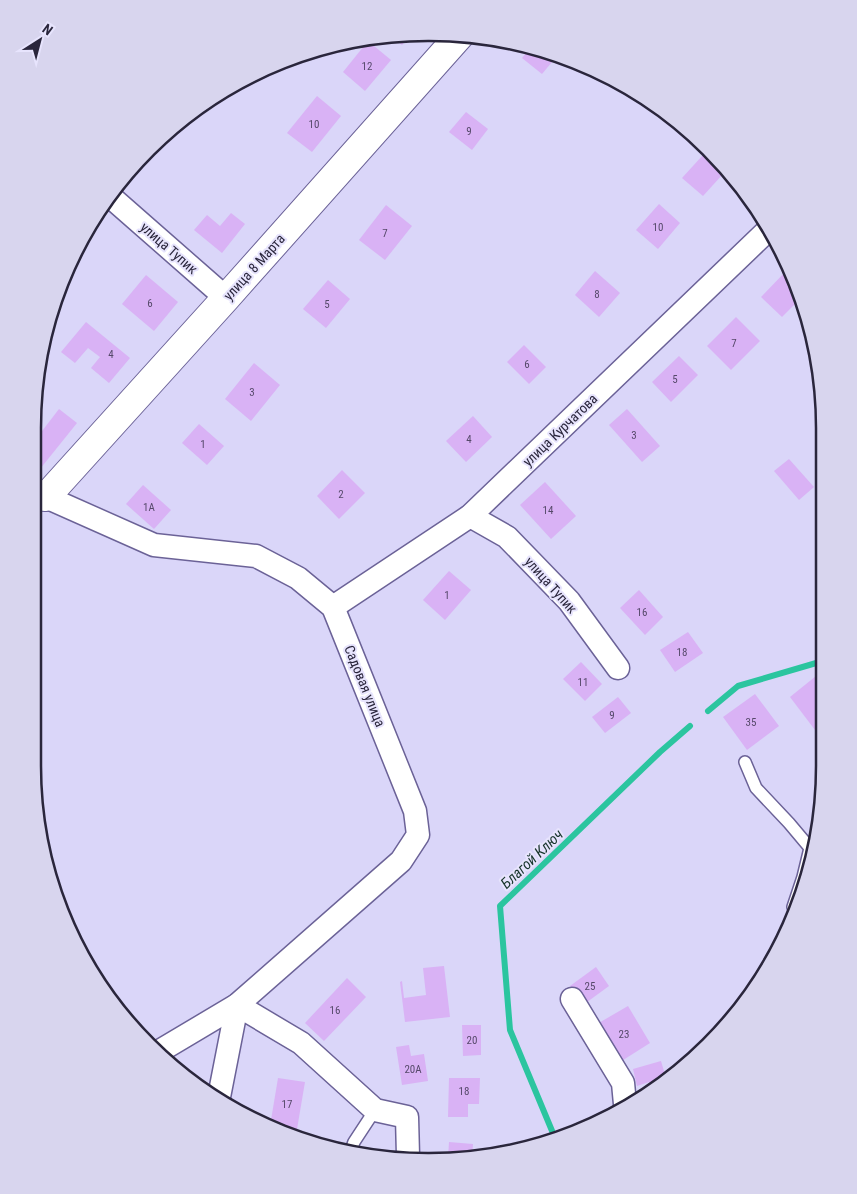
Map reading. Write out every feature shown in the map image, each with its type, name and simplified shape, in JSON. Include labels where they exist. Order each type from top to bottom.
[{"type":"street","name":"улица 8 Марта","points":[[42,497],[226,298],[454,42]]},
{"type":"street","name":"улица Тупик","points":[[115,201],[226,298]]},
{"type":"street","name":"улица Курчатова","points":[[333,607],[470,516],[764,234]]},
{"type":"street","name":"Садовая улица","points":[[42,497],[154,545],[256,556],[298,578],[333,607],[415,811],[418,835],[401,861],[237,1005],[164,1048]]},
{"type":"street","name":"улица Тупик","points":[[470,516],[507,537],[568,601],[618,668]]},
{"type":"street","points":[[572,999],[623,1083],[625,1099]]},
{"type":"street","points":[[220,1092],[237,1005],[301,1043],[375,1110],[407,1117],[408,1152]]},
{"type":"lane","points":[[745,762],[756,788],[807,845]]},
{"type":"lane","points":[[353,1145],[375,1110]]},
{"type":"building","points":[[374,46],[391,60],[365,91],[343,72],[363,47]]},
{"type":"building","points":[[526,53],[552,62],[542,74],[522,58]]},
{"type":"building","points":[[317,96],[341,116],[312,152],[287,133]]},
{"type":"building","points":[[466,112],[488,129],[472,150],[449,132]]},
{"type":"building","points":[[703,156],[722,175],[703,196],[682,178]]},
{"type":"building","points":[[659,204],[680,223],[658,249],[636,230]]},
{"type":"building","points":[[386,205],[412,226],[385,260],[359,240]]},
{"type":"building","points":[[231,213],[245,224],[222,253],[194,230],[207,215],[220,226]]},
{"type":"building","points":[[595,271],[620,293],[599,317],[575,295]]},
{"type":"building","points":[[783,274],[795,304],[782,317],[761,297]]},
{"type":"building","points":[[146,275],[178,302],[154,331],[122,304]]},
{"type":"building","points":[[328,280],[350,299],[326,328],[303,309]]},
{"type":"building","points":[[736,317],[760,341],[731,370],[707,346]]},
{"type":"building","points":[[86,322],[130,358],[109,383],[91,368],[100,357],[88,348],[75,363],[61,352]]},
{"type":"building","points":[[524,345],[546,367],[529,384],[507,362]]},
{"type":"building","points":[[679,356],[698,375],[671,402],[652,382]]},
{"type":"building","points":[[254,363],[280,385],[251,421],[225,399]]},
{"type":"building","points":[[59,409],[77,423],[41,468],[41,432]]},
{"type":"building","points":[[627,409],[660,446],[642,462],[609,425]]},
{"type":"building","points":[[473,416],[492,437],[466,462],[446,441]]},
{"type":"building","points":[[199,424],[224,446],[207,465],[182,443]]},
{"type":"building","points":[[789,459],[814,487],[799,500],[774,471]]},
{"type":"building","points":[[342,470],[365,493],[339,519],[317,496]]},
{"type":"building","points":[[545,482],[576,516],[551,539],[520,505]]},
{"type":"building","points":[[143,485],[171,510],[154,529],[126,504]]},
{"type":"building","points":[[449,571],[471,590],[445,620],[423,600]]},
{"type":"building","points":[[639,590],[663,617],[645,635],[620,608]]},
{"type":"building","points":[[688,632],[703,653],[675,672],[660,650]]},
{"type":"building","points":[[581,662],[602,684],[585,701],[563,679]]},
{"type":"building","points":[[816,676],[815,730],[790,697]]},
{"type":"building","points":[[755,694],[779,726],[747,750],[723,717]]},
{"type":"building","points":[[618,697],[631,713],[605,733],[592,717]]},
{"type":"building","points":[[444,966],[450,1017],[405,1022],[400,982],[402,981],[404,998],[426,995],[423,968]]},
{"type":"building","points":[[596,967],[609,986],[583,1005],[570,986]]},
{"type":"building","points":[[347,978],[366,997],[324,1041],[305,1023]]},
{"type":"building","points":[[628,1006],[650,1043],[620,1062],[597,1024]]},
{"type":"building","points":[[462,1025],[481,1025],[481,1055],[463,1056]]},
{"type":"building","points":[[409,1045],[411,1056],[424,1054],[428,1081],[402,1085],[396,1047]]},
{"type":"building","points":[[661,1061],[664,1073],[649,1083],[637,1086],[633,1069]]},
{"type":"building","points":[[278,1078],[305,1082],[297,1129],[271,1119]]},
{"type":"building","points":[[449,1078],[480,1078],[479,1104],[468,1104],[468,1117],[448,1117]]},
{"type":"building","points":[[449,1142],[473,1144],[473,1150],[448,1152]]},
{"type":"waterway","name":"Благой Ключ","points":[[708,711],[738,686],[816,663]]},
{"type":"waterway","name":"Благой Ключ","points":[[553,1132],[510,1030],[500,906],[660,752],[690,726]]}]
